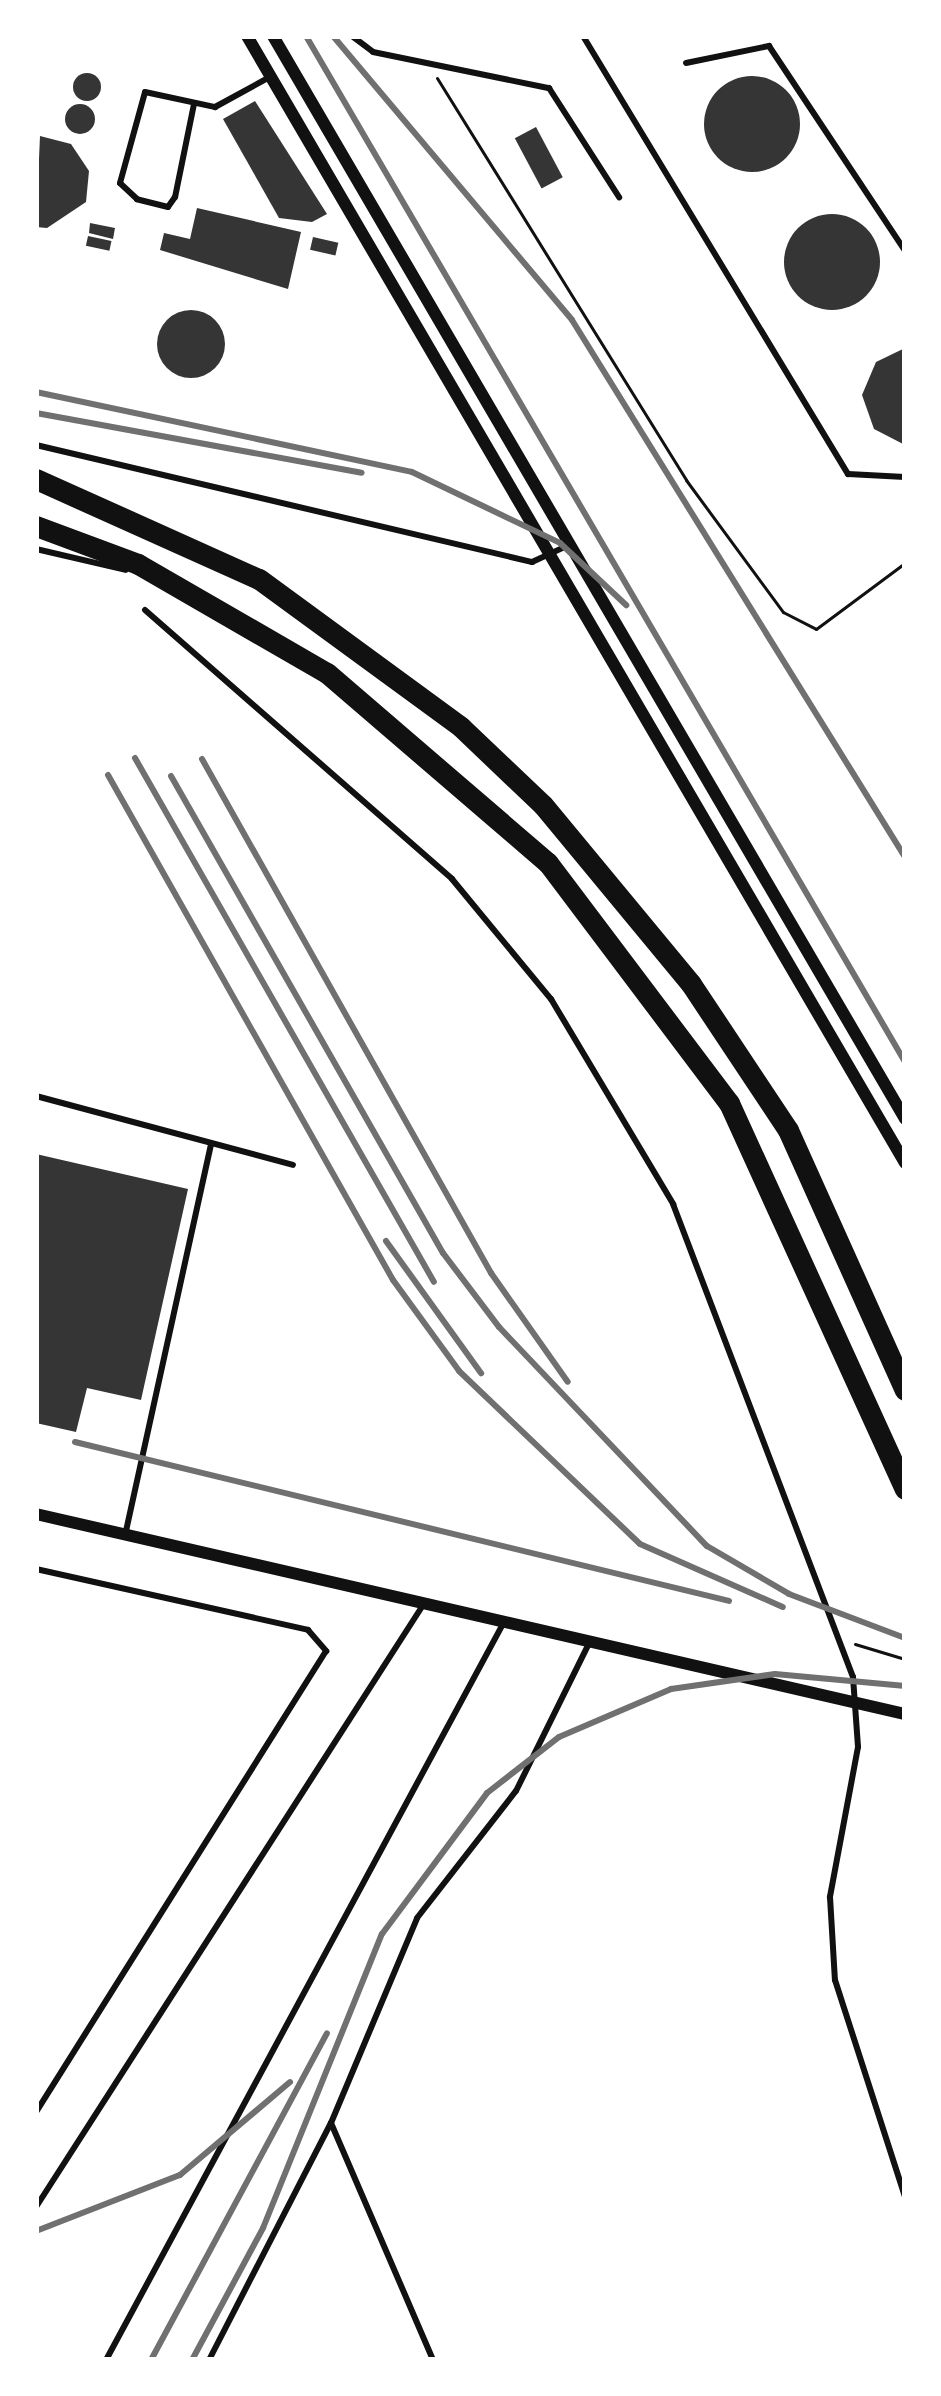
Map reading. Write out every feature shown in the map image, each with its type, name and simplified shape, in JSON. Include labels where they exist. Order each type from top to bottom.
[{"type":"highway","points":[[36,479],[259,579],[461,727],[543,805],[691,984],[788,1130],[905,1390]]},
{"type":"highway","points":[[36,526],[165,578],[327,673],[414,741],[604,928],[728,1103],[790,1216],[905,1489]]},
{"type":"street","points":[[247,36],[905,1163]]},
{"type":"street","points":[[273,36],[905,1119]]},
{"type":"street","points":[[36,1514],[905,1714]]},
{"type":"lane","points":[[352,36],[374,52],[425,60],[562,97],[620,197]]},
{"type":"lane","points":[[583,36],[848,474],[905,477]]},
{"type":"lane","points":[[686,63],[769,46],[905,251]]},
{"type":"lane","points":[[194,104],[175,197],[168,207],[137,199],[120,184],[136,105],[145,92],[214,107],[271,76]]},
{"type":"lane","points":[[36,445],[532,562],[569,544]]},
{"type":"lane","points":[[36,549],[165,578]]},
{"type":"lane","points":[[146,610],[390,815],[550,998],[673,1204],[842,1641],[858,1704],[830,1897],[835,1980],[905,2197]]},
{"type":"lane","points":[[36,1096],[293,1165]]},
{"type":"lane","points":[[126,1535],[211,1143]]},
{"type":"lane","points":[[36,1569],[308,1630],[326,1651],[36,2112]]},
{"type":"lane","points":[[36,2207],[424,1602]]},
{"type":"lane","points":[[106,2360],[503,1623]]},
{"type":"lane","points":[[208,2360],[331,2123],[417,1918],[517,1791],[589,1643]]},
{"type":"lane","points":[[331,2123],[433,2360]]},
{"type":"path","points":[[425,60],[686,480],[783,612],[816,629],[905,562]]},
{"type":"path","points":[[842,1641],[905,1659]]},
{"type":"building","points":[[87,73],[97,77],[101,87],[97,97],[87,101],[77,97],[73,87],[77,77]]},
{"type":"building","points":[[752,76],[786,90],[800,124],[786,158],[752,172],[718,158],[704,124],[718,90]]},
{"type":"building","points":[[255,101],[327,214],[312,222],[279,218],[223,119]]},
{"type":"building","points":[[80,104],[95,119],[80,134],[65,119]]},
{"type":"building","points":[[536,127],[563,177],[542,189],[515,138]]},
{"type":"building","points":[[40,136],[71,144],[89,171],[86,202],[47,228],[36,227]]},
{"type":"building","points":[[197,208],[301,232],[288,289],[160,250],[164,233],[190,239]]},
{"type":"building","points":[[832,214],[866,228],[880,262],[866,296],[832,310],[798,296],[784,262],[798,228]]},
{"type":"building","points":[[90,223],[115,228],[113,239],[89,233]]},
{"type":"building","points":[[88,236],[111,241],[109,251],[86,246]]},
{"type":"building","points":[[313,237],[338,243],[335,256],[310,250]]},
{"type":"building","points":[[191,310],[215,320],[225,344],[215,368],[191,378],[167,368],[157,344],[167,320]]},
{"type":"building","points":[[905,348],[905,445],[874,429],[862,395],[876,362]]},
{"type":"building","points":[[36,1154],[188,1189],[141,1400],[87,1388],[76,1432],[36,1423]]},
{"type":"railway","points":[[306,36],[905,1062]]},
{"type":"railway","points":[[333,36],[572,320],[905,857]]},
{"type":"railway","points":[[36,392],[412,472],[560,543],[626,605]]},
{"type":"railway","points":[[36,413],[362,473]]},
{"type":"railway","points":[[135,758],[434,1282]]},
{"type":"railway","points":[[202,759],[491,1273],[568,1382]]},
{"type":"railway","points":[[108,775],[393,1280],[459,1371],[640,1544],[783,1607]]},
{"type":"railway","points":[[171,776],[443,1253],[499,1327],[707,1546],[789,1594],[905,1638]]},
{"type":"railway","points":[[386,1241],[481,1373]]},
{"type":"railway","points":[[75,1442],[729,1601]]},
{"type":"railway","points":[[192,2360],[263,2228],[382,1934],[487,1793],[559,1737],[671,1689],[775,1674],[905,1686]]},
{"type":"railway","points":[[151,2360],[327,2033]]},
{"type":"railway","points":[[36,2231],[180,2175],[290,2082]]}]
